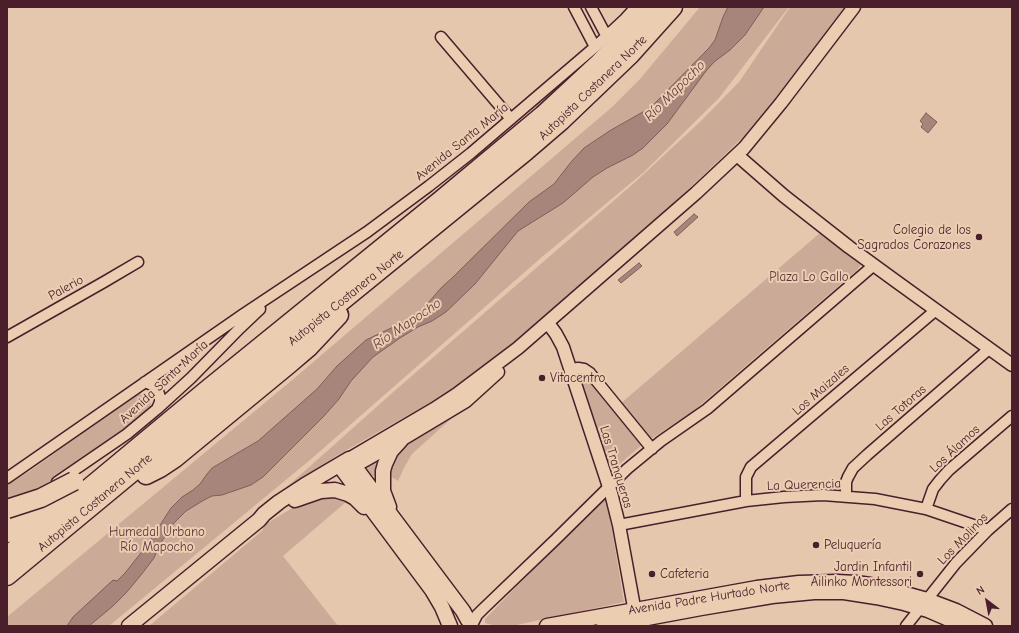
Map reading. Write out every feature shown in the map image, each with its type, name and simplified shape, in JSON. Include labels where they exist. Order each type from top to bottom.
[{"type":"highway","name":"Autopista Costanera Norte","points":[[7,556],[157,431],[543,115],[599,63],[652,7]]},
{"type":"highway","name":"Autopista Costanera Norte","points":[[7,576],[104,495],[526,151],[561,121],[630,55],[673,7]]},
{"type":"highway","points":[[146,475],[175,458],[302,352],[361,293],[380,270]]},
{"type":"highway","points":[[7,510],[41,498],[74,481],[138,440],[157,431]]},
{"type":"highway","points":[[7,533],[36,511],[56,502]]},
{"type":"main road","points":[[397,523],[385,497],[382,478],[385,464],[391,451],[401,440]]},
{"type":"main road","points":[[129,626],[259,520],[295,500],[347,466]]},
{"type":"main road","points":[[259,520],[279,502],[305,485],[347,466]]},
{"type":"main road","points":[[347,466],[382,523],[432,590],[442,607],[450,626]]},
{"type":"main road","points":[[347,466],[397,523],[472,623]]},
{"type":"main road","points":[[295,500],[322,491],[335,490],[354,498],[382,523]]},
{"type":"main road","name":"Avenida Padre Hurtado Norte","points":[[604,626],[757,588],[818,582],[856,583],[892,590],[965,626]]},
{"type":"main road","name":"Avenida Padre Hurtado Norte","points":[[923,604],[956,610],[985,626]]},
{"type":"main road","name":"Avenida Padre Hurtado Norte","points":[[547,626],[636,619]]},
{"type":"main road","points":[[454,626],[460,621],[472,623]]},
{"type":"street","points":[[574,7],[595,47]]},
{"type":"street","points":[[591,7],[607,37]]},
{"type":"street","name":"Avenida Santa María","points":[[7,478],[242,315],[399,209],[462,161],[607,37],[636,7]]},
{"type":"street","points":[[347,466],[457,394],[518,348],[684,204],[748,144],[854,7]]},
{"type":"street","points":[[441,37],[511,119]]},
{"type":"street","points":[[737,155],[784,196],[874,265],[1012,365]]},
{"type":"street","name":"Palerio","points":[[7,337],[138,262]]},
{"type":"street","points":[[472,623],[483,609],[627,469],[652,448],[707,409],[874,265]]},
{"type":"street","name":"Avenida Santa María","points":[[7,522],[46,490],[127,434],[157,409],[191,378],[240,328],[292,281]]},
{"type":"street","name":"Los Maizales","points":[[746,501],[746,477],[751,467],[936,310]]},
{"type":"street","name":"Las Tranqueras","points":[[548,323],[563,347],[609,488],[619,525],[636,619]]},
{"type":"street","points":[[347,466],[401,440],[466,401],[512,358],[518,348]]},
{"type":"street","name":"Las Totoras","points":[[846,496],[846,482],[852,468],[989,349]]},
{"type":"street","points":[[571,370],[578,368],[584,369],[590,373],[652,448]]},
{"type":"street","points":[[146,382],[154,386],[159,394],[160,402],[157,409]]},
{"type":"street","name":"Los Álamos","points":[[926,509],[933,489],[949,470],[1012,416]]},
{"type":"street","name":"La Querencia","points":[[619,525],[746,501],[823,495],[875,499],[926,509],[988,530]]},
{"type":"street","name":"Los Molinos","points":[[906,626],[956,563],[988,530],[1012,509]]},
{"type":"green space","name":"Humedal Urbano Río Mapocho","points":[[700,7],[789,7],[719,98],[644,172],[542,257],[310,460],[109,626],[7,626],[7,617],[291,381],[612,107],[640,79]]},
{"type":"green space","points":[[790,7],[847,7],[792,78],[743,137],[719,160],[640,235],[515,344],[484,369],[445,394],[336,456],[280,493],[391,394],[634,183],[701,121],[739,82]]},
{"type":"green space","name":"Plaza Lo Gallo","points":[[820,233],[861,265],[856,271],[692,412],[643,444],[609,473],[578,377],[579,374],[585,375],[613,410]]},
{"type":"green space","points":[[137,394],[144,395],[149,398],[151,404],[149,410],[123,431],[62,471],[39,490],[7,502],[7,485],[30,471]]},
{"type":"green space","points":[[473,399],[412,454],[398,481],[390,476],[387,466],[398,446]]},
{"type":"green space","points":[[385,450],[379,476],[371,476],[365,468],[363,469],[362,464]]},
{"type":"green space","points":[[606,494],[624,602],[512,626],[497,626],[485,623],[485,619]]},
{"type":"green space","points":[[332,496],[346,502],[283,556],[338,626],[149,626],[262,531],[264,525],[294,507],[320,497]]},
{"type":"water","name":"Río Mapocho","points":[[728,7],[764,7],[745,35],[730,50],[714,62],[667,124],[643,148],[593,177],[563,203],[518,231],[475,284],[446,312],[400,338],[373,357],[351,381],[339,399],[324,416],[263,477],[251,485],[222,495],[212,496],[186,511],[174,523],[160,544],[154,558],[141,575],[113,606],[89,626],[67,626],[73,617],[113,580],[117,581],[125,573],[148,544],[171,508],[182,497],[200,484],[212,468],[258,441],[317,389],[337,366],[366,340],[406,321],[422,310],[441,288],[529,202],[554,184],[584,148],[611,130],[650,108],[709,48],[715,40]]},
{"type":"water","points":[[926,113],[937,122],[928,133],[921,127],[923,124],[920,121]]},
{"type":"water","points":[[694,214],[698,217],[677,236],[674,232]]},
{"type":"water","points":[[639,263],[642,266],[621,283],[618,280]]},
{"type":"place","name":"Colegio de los Sagrados Corazones","points":[[979,237]]},
{"type":"place","name":"Vitacentro","points":[[542,378]]},
{"type":"place","name":"Peluquería","points":[[816,545]]},
{"type":"place","name":"Cafeteria","points":[[652,574]]},
{"type":"place","name":"Jardin Infantil Ailinko Montessori","points":[[920,574]]}]
